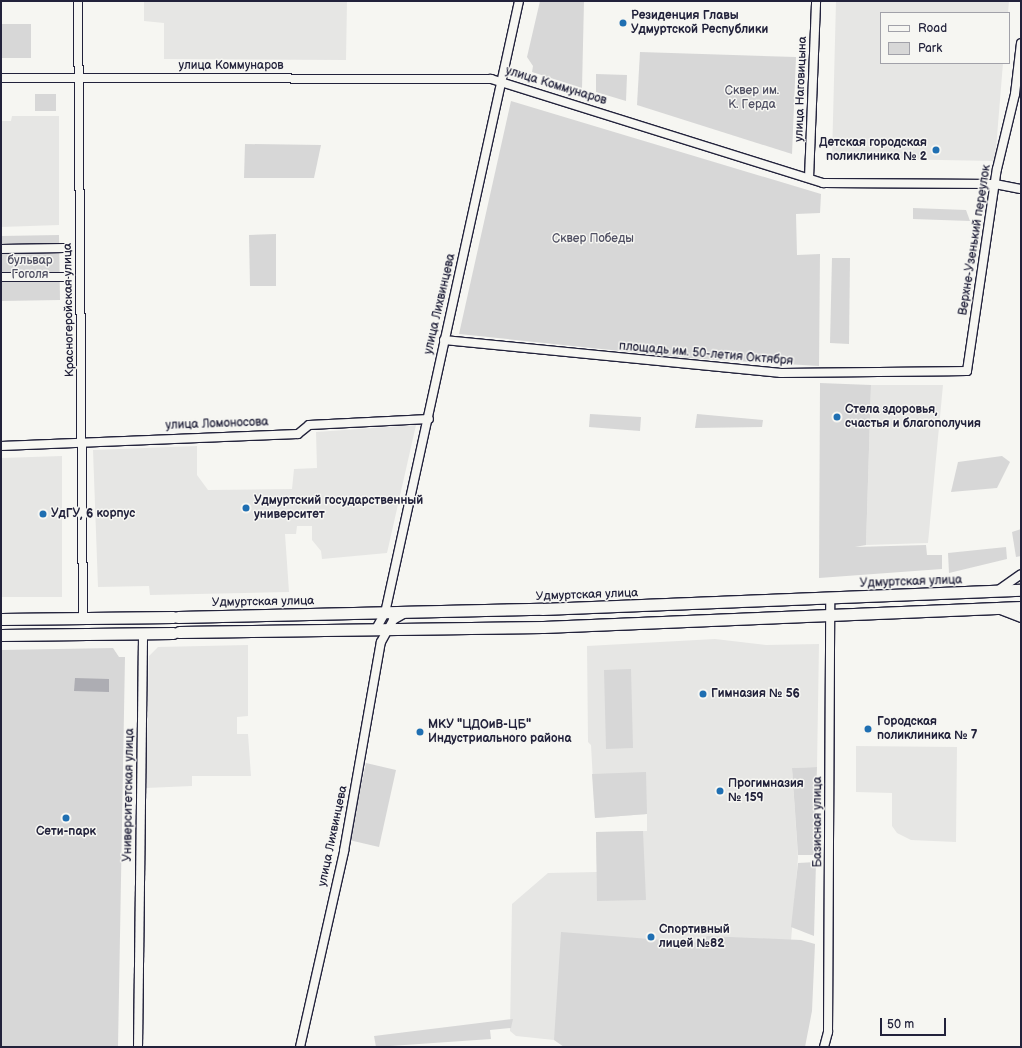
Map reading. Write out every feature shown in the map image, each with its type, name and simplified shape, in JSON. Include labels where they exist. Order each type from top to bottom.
[{"type":"main road","name":"Удмуртская улица","points":[[1,619],[405,613],[736,602],[1021,590]]},
{"type":"main road","points":[[954,593],[954,610]]},
{"type":"main road","points":[[736,602],[736,620]]},
{"type":"main road","points":[[1,635],[543,627],[1021,607]]},
{"type":"main road","points":[[542,609],[543,627]]},
{"type":"main road","points":[[302,615],[302,631]]},
{"type":"street","name":"Красногеройская улица","points":[[78,1],[83,618]]},
{"type":"street","name":"улица Лихвинцева","points":[[300,1047],[344,851],[381,642],[382,629],[519,1]]},
{"type":"street","name":"улица Наговицына","points":[[809,178],[816,1]]},
{"type":"street","name":"Верхне-Узенький переулок","points":[[967,371],[994,184],[1015,94],[1021,43]]},
{"type":"street","name":"улица Коммунаров","points":[[1,78],[501,81],[823,183],[994,184],[1021,189]]},
{"type":"street","points":[[1,249],[64,248]]},
{"type":"street","points":[[1,277],[64,277]]},
{"type":"street","name":"площадь им. 50-летия Октября","points":[[444,340],[780,373],[967,371]]},
{"type":"street","name":"улица Ломоносова","points":[[1,446],[298,434],[309,425],[429,419]]},
{"type":"street","points":[[997,591],[1021,574]]},
{"type":"street","name":"Базисная улица","points":[[824,1047],[828,1032],[830,597]]},
{"type":"street","points":[[994,608],[1021,618]]},
{"type":"street","points":[[382,629],[405,613]]},
{"type":"street","name":"Университетская улица","points":[[138,1047],[143,633]]},
{"type":"shaded area","points":[[144,1],[347,1],[346,60],[164,59],[164,23],[144,21]]},
{"type":"shaded area","points":[[836,1],[1009,1],[1008,12],[880,12],[880,64],[1003,64],[995,161],[832,158]]},
{"type":"shaded area","points":[[12,116],[59,116],[59,225],[1,227],[1,121],[11,121]]},
{"type":"shaded area","points":[[871,385],[943,385],[928,543],[866,545]]},
{"type":"shaded area","name":"Удмуртский государственный университет","points":[[416,425],[387,553],[322,559],[321,551],[312,540],[312,526],[297,526],[296,534],[285,534],[289,592],[150,595],[149,586],[98,587],[93,450],[197,446],[197,475],[208,490],[292,489],[294,469],[317,468],[316,432]]},
{"type":"shaded area","points":[[62,456],[62,597],[1,597],[1,458]]},
{"type":"shaded area","points":[[715,639],[766,645],[819,644],[817,767],[792,768],[798,858],[782,1047],[554,1040],[516,1036],[510,1031],[512,904],[548,873],[597,872],[596,832],[647,831],[647,814],[595,818],[591,745],[588,742],[587,646]]},
{"type":"shaded area","points":[[248,645],[248,716],[237,717],[237,734],[248,734],[251,776],[192,776],[192,786],[146,788],[149,656],[158,647]]},
{"type":"shaded area","points":[[75,678],[109,679],[109,692],[74,691]]},
{"type":"shaded area","points":[[856,746],[957,747],[956,842],[911,840],[897,833],[892,826],[892,793],[856,792]]},
{"type":"green space","points":[[540,1],[584,1],[582,88],[532,72],[533,66],[527,57]]},
{"type":"green space","points":[[1,24],[31,24],[31,58],[1,58]]},
{"type":"green space","name":"Сквер им. К. Герда","points":[[640,52],[796,57],[792,154],[637,105]]},
{"type":"green space","points":[[596,74],[627,75],[626,101],[596,92]]},
{"type":"green space","points":[[35,94],[56,94],[56,111],[35,111]]},
{"type":"green space","name":"Сквер Победы","points":[[511,101],[821,194],[820,213],[796,214],[797,255],[820,254],[819,366],[688,358],[459,334]]},
{"type":"green space","points":[[245,144],[321,145],[314,178],[244,178]]},
{"type":"green space","points":[[913,208],[966,210],[970,221],[913,219]]},
{"type":"green space","points":[[276,234],[276,286],[250,286],[249,235]]},
{"type":"green space","name":"бульвар Гоголя","points":[[59,235],[60,300],[1,301],[1,236]]},
{"type":"green space","points":[[832,258],[850,258],[849,344],[830,343]]},
{"type":"green space","points":[[820,383],[871,385],[866,545],[855,547],[926,545],[927,555],[942,555],[942,569],[819,578]]},
{"type":"green space","points":[[590,414],[641,417],[640,431],[589,427]]},
{"type":"green space","points":[[697,414],[763,420],[762,427],[695,428]]},
{"type":"green space","points":[[1002,456],[1010,462],[997,488],[951,492],[958,462]]},
{"type":"green space","points":[[1021,529],[1021,556],[1016,557],[1012,532]]},
{"type":"green space","points":[[1006,547],[1007,559],[949,573],[948,553]]},
{"type":"green space","points":[[113,648],[119,657],[125,657],[118,1047],[1,1047],[1,650]]},
{"type":"green space","points":[[631,669],[633,748],[606,749],[604,670]]},
{"type":"green space","points":[[366,763],[396,770],[379,847],[349,840]]},
{"type":"green space","points":[[817,767],[814,855],[798,855],[792,768]]},
{"type":"green space","points":[[646,772],[647,814],[595,818],[592,774]]},
{"type":"green space","points":[[643,831],[646,900],[597,901],[596,832]]},
{"type":"green space","points":[[816,862],[814,936],[791,927],[798,863]]},
{"type":"green space","points":[[561,932],[700,943],[707,936],[801,940],[815,944],[812,1011],[805,1047],[564,1047],[554,1040]]},
{"type":"green space","points":[[513,1019],[511,1028],[490,1030],[491,1039],[376,1047],[374,1036]]},
{"type":"place","name":"Резиденция Главы Удмуртской Республики","points":[[623,23]]},
{"type":"place","name":"Детская городская поликлиника № 2","points":[[936,150]]},
{"type":"place","name":"Стела здоровья, счастья и благополучия","points":[[837,417]]},
{"type":"place","name":"Удмуртский государственный университет","points":[[246,508]]},
{"type":"place","name":"УдГУ, 6 корпус","points":[[43,514]]},
{"type":"place","name":"Гимназия № 56","points":[[703,694]]},
{"type":"place","name":"Городская поликлиника № 7","points":[[868,729]]},
{"type":"place","name":"МКУ \"ЦДОиВ-ЦБ\" Индустриального района","points":[[420,732]]},
{"type":"place","name":"Прогимназия № 159","points":[[720,791]]},
{"type":"place","name":"Сети-парк","points":[[66,818]]},
{"type":"place","name":"Спортивный лицей №82","points":[[651,937]]}]
